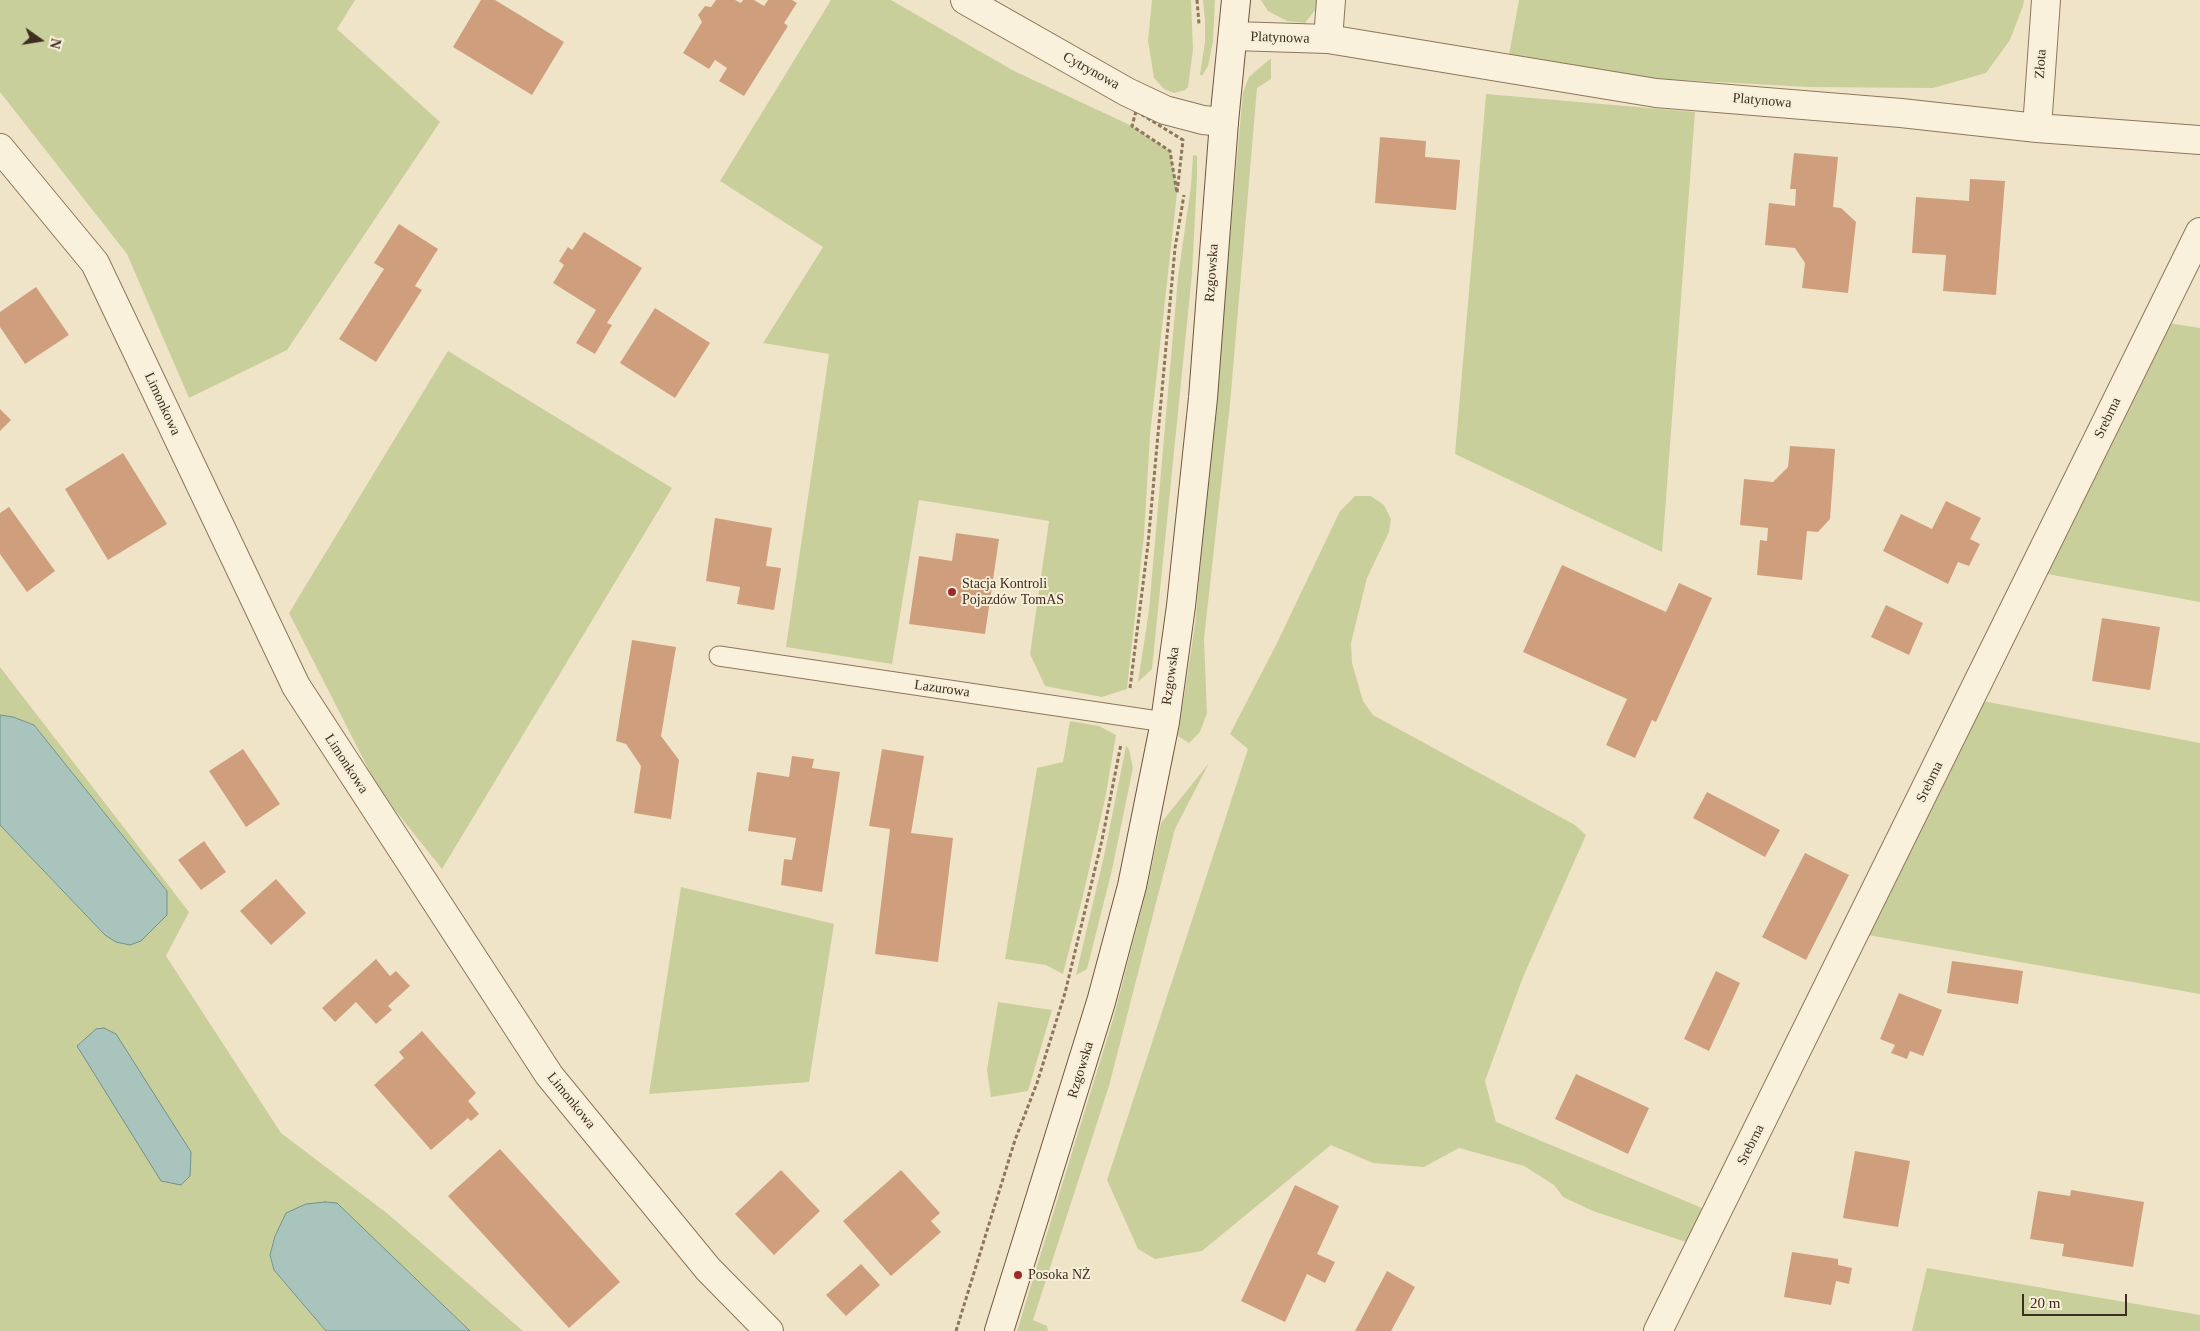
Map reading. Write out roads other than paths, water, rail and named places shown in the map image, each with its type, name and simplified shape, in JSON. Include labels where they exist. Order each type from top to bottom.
[{"type":"street","name":"Cytrynowa","points":[[965,0],[1119,87],[1165,110],[1202,120],[1224,122]]},
{"type":"street","name":"Rzgowska","points":[[999,1331],[1101,1002],[1132,886],[1165,722],[1182,597],[1203,398],[1224,122],[1236,0]]},
{"type":"street","name":"Platynowa","points":[[1328,39],[1331,0]]},
{"type":"street","name":"Złota","points":[[2037,128],[2046,0]]},
{"type":"street","name":"Platynowa","points":[[1233,36],[1328,39],[1656,93],[1901,113],[2037,128],[2200,140]]},
{"type":"street","name":"Limonkowa","points":[[0,148],[95,263],[296,686],[549,1074],[708,1269],[769,1331]]},
{"type":"street","name":"Srebrna","points":[[1658,1331],[2200,232]]},
{"type":"lane","name":"Lazurowa","points":[[719,656],[1165,722]]},
{"type":"water","points":[[0,715],[13,717],[34,725],[167,891],[167,915],[141,941],[130,945],[116,942],[105,935],[0,825]]},
{"type":"water","points":[[104,1028],[116,1034],[191,1152],[190,1176],[181,1185],[161,1181],[77,1046],[96,1029]]},
{"type":"water","points":[[337,1203],[470,1331],[326,1331],[274,1270],[270,1255],[275,1236],[286,1213],[306,1204]]},
{"type":"place","name":"Stacja Kontroli Pojazdów TomAS","points":[[952,592]]},
{"type":"place","name":"Posoka NŻ","points":[[1018,1275]]}]
